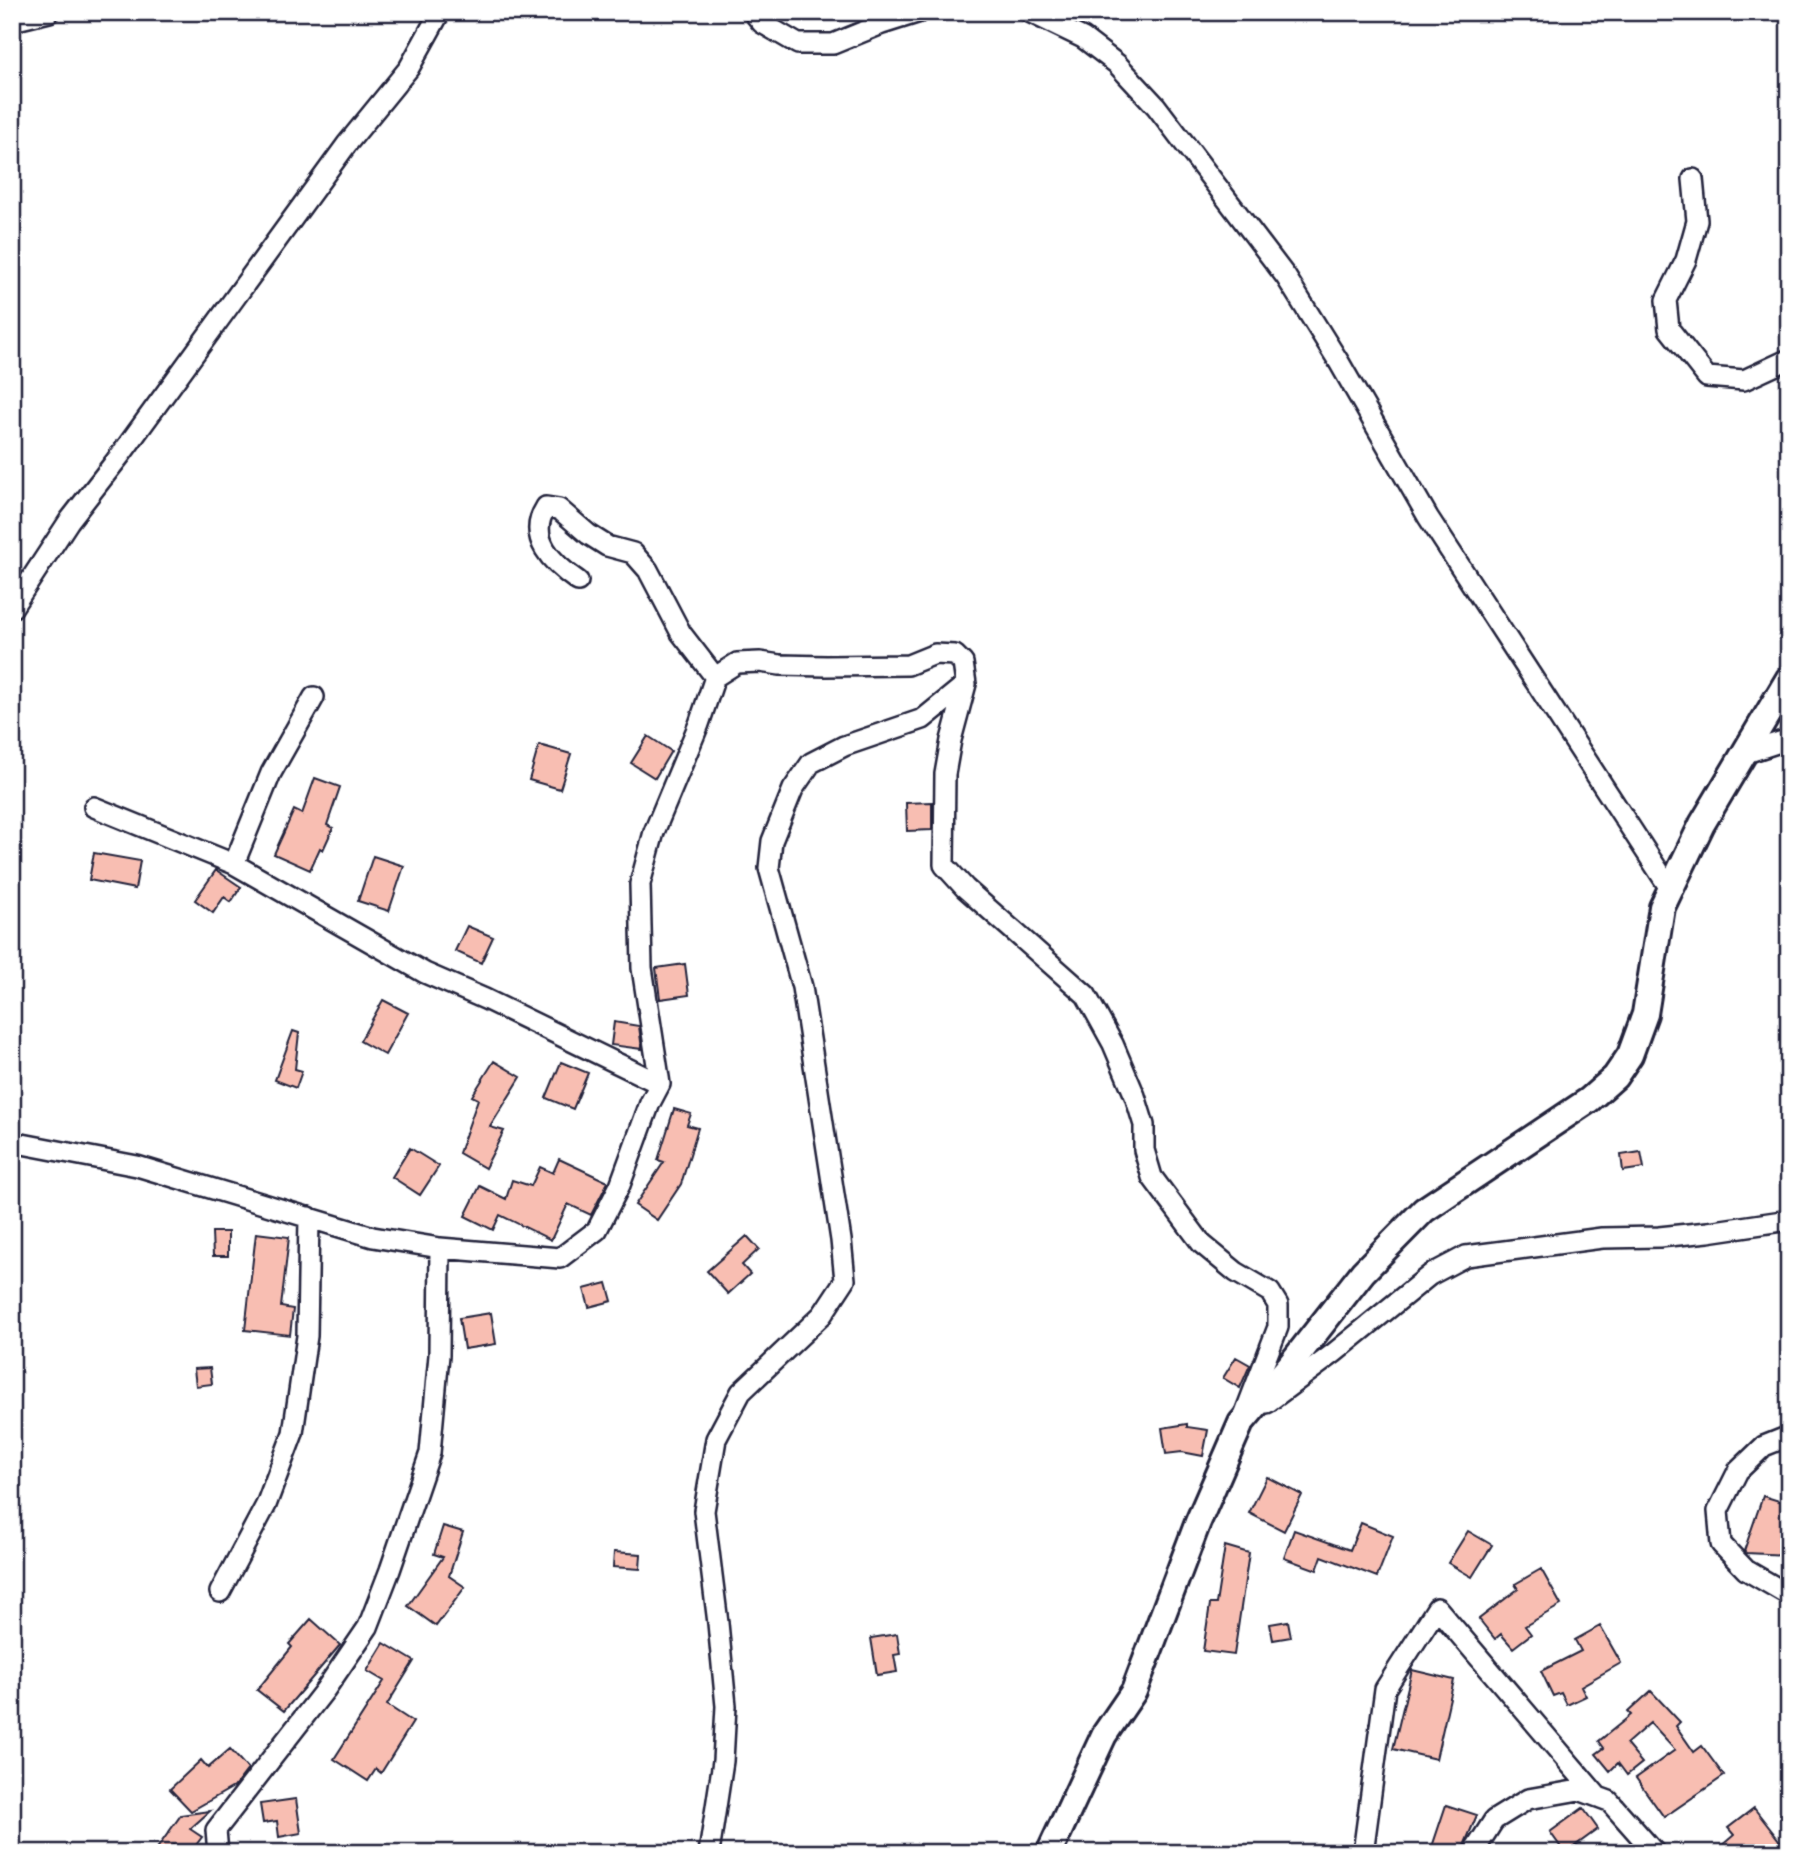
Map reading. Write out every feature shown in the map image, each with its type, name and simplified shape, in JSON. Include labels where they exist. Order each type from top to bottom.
[{"type":"street","points":[[12,20],[49,12]]},
{"type":"street","points":[[12,608],[69,520],[122,453],[347,144],[410,68],[440,12]]},
{"type":"street","points":[[752,12],[762,23],[798,44],[833,44],[882,23],[920,12]]},
{"type":"street","points":[[1029,12],[1083,38],[1125,72],[1156,106],[1286,278],[1339,362],[1428,517],[1671,890]]},
{"type":"street","points":[[1693,179],[1697,221],[1686,260],[1667,300],[1669,329],[1707,377],[1744,380],[1789,359]]},
{"type":"street","points":[[578,581],[556,566],[541,544],[538,519],[546,508],[559,509],[607,546],[633,552],[648,570],[681,633],[715,677]]},
{"type":"street","points":[[12,1142],[137,1166],[373,1237],[439,1248],[560,1258],[597,1230],[620,1185],[650,1103],[660,1084],[642,968],[640,884],[654,832],[699,724],[715,677],[737,663],[908,665],[935,654],[955,655],[963,663],[966,684],[945,774],[944,865],[965,888],[1086,995],[1135,1096],[1144,1125],[1144,1150],[1153,1177],[1202,1244],[1236,1272],[1270,1292],[1278,1305],[1278,1327],[1241,1423],[1198,1522],[1134,1691],[1104,1735],[1049,1853]]},
{"type":"street","points":[[1241,1423],[1363,1272],[1424,1210],[1589,1100],[1615,1077],[1630,1055],[1645,1014],[1662,907],[1702,824],[1789,678]]},
{"type":"street","points":[[709,1853],[723,1761],[726,1706],[704,1511],[716,1439],[741,1392],[822,1315],[845,1280],[802,987],[769,868],[772,841],[793,789],[811,763],[844,747],[923,719],[966,684]]},
{"type":"street","points":[[234,864],[271,773],[314,697]]},
{"type":"street","points":[[1743,754],[1789,739]]},
{"type":"street","points":[[94,807],[234,864],[425,973],[485,999],[660,1084]]},
{"type":"street","points":[[220,1592],[266,1505],[293,1433],[307,1336],[309,1217]]},
{"type":"street","points":[[1241,1423],[1334,1353],[1430,1275],[1466,1256],[1602,1238],[1659,1237],[1708,1232],[1789,1220]]},
{"type":"street","points":[[218,1853],[216,1830],[325,1689],[368,1627],[390,1570],[430,1453],[439,1355],[439,1248]]},
{"type":"street","points":[[1789,1436],[1764,1446],[1738,1471],[1718,1511],[1721,1544],[1746,1570],[1789,1595]]},
{"type":"street","points":[[1363,1853],[1385,1689],[1437,1608],[1598,1797]]},
{"type":"street","points":[[1473,1853],[1494,1820],[1528,1799],[1579,1790],[1609,1801],[1655,1853]]},
{"type":"building","points":[[648,736],[671,751],[655,778],[631,763]]},
{"type":"building","points":[[539,745],[571,754],[560,789],[529,780]]},
{"type":"building","points":[[315,778],[340,787],[327,825],[333,828],[310,870],[274,854],[294,810],[302,814]]},
{"type":"building","points":[[932,802],[932,830],[907,831],[906,803]]},
{"type":"building","points":[[94,853],[140,861],[135,889],[89,880]]},
{"type":"building","points":[[373,856],[404,866],[389,911],[358,901]]},
{"type":"building","points":[[216,870],[241,887],[231,902],[224,897],[213,913],[195,900]]},
{"type":"building","points":[[467,926],[493,937],[481,963],[455,951]]},
{"type":"building","points":[[685,964],[689,995],[660,999],[656,968]]},
{"type":"building","points":[[383,1000],[408,1013],[385,1055],[360,1041]]},
{"type":"building","points":[[614,1022],[639,1026],[642,1049],[611,1045]]},
{"type":"building","points":[[293,1031],[299,1033],[295,1069],[302,1071],[296,1088],[275,1080]]},
{"type":"building","points":[[494,1061],[521,1077],[490,1127],[504,1131],[485,1168],[459,1153],[478,1099],[472,1096]]},
{"type":"building","points":[[561,1062],[588,1073],[573,1109],[546,1098]]},
{"type":"building","points":[[674,1109],[691,1114],[687,1125],[698,1128],[681,1184],[657,1220],[635,1205],[664,1162],[658,1160]]},
{"type":"building","points":[[410,1148],[439,1166],[420,1195],[392,1177]]},
{"type":"building","points":[[1641,1152],[1644,1168],[1623,1171],[1621,1155]]},
{"type":"building","points":[[559,1159],[608,1182],[591,1215],[568,1204],[551,1240],[500,1215],[493,1230],[465,1216],[480,1186],[506,1199],[512,1180],[531,1186],[540,1167],[553,1173]]},
{"type":"building","points":[[212,1232],[228,1232],[228,1256],[213,1256]]},
{"type":"building","points":[[256,1233],[289,1237],[281,1307],[293,1309],[290,1335],[245,1330]]},
{"type":"building","points":[[747,1236],[759,1249],[742,1265],[750,1274],[728,1294],[707,1271]]},
{"type":"building","points":[[607,1283],[612,1301],[589,1307],[584,1289]]},
{"type":"building","points":[[491,1313],[496,1344],[464,1349],[459,1318]]},
{"type":"building","points":[[1236,1357],[1250,1365],[1240,1388],[1223,1378]]},
{"type":"building","points":[[210,1368],[212,1384],[196,1386],[194,1369]]},
{"type":"building","points":[[1187,1424],[1187,1427],[1208,1430],[1203,1456],[1182,1452],[1166,1454],[1162,1428]]},
{"type":"building","points":[[1267,1477],[1302,1495],[1284,1531],[1249,1513]]},
{"type":"building","points":[[1763,1496],[1789,1504],[1789,1555],[1744,1551]]},
{"type":"building","points":[[1361,1523],[1393,1536],[1377,1577],[1322,1556],[1317,1570],[1284,1558],[1294,1530],[1350,1550]]},
{"type":"building","points":[[443,1526],[463,1532],[449,1576],[465,1587],[436,1626],[408,1606],[443,1557],[434,1554]]},
{"type":"building","points":[[1468,1531],[1492,1545],[1472,1577],[1448,1563]]},
{"type":"building","points":[[1225,1546],[1249,1553],[1234,1655],[1203,1651],[1210,1604],[1216,1604]]},
{"type":"building","points":[[614,1552],[641,1554],[640,1569],[613,1567]]},
{"type":"building","points":[[1541,1569],[1561,1605],[1525,1626],[1531,1634],[1513,1648],[1501,1634],[1495,1639],[1479,1619],[1518,1589],[1515,1584]]},
{"type":"building","points":[[311,1619],[340,1645],[284,1711],[257,1690],[292,1647],[289,1644]]},
{"type":"building","points":[[1288,1621],[1291,1637],[1273,1640],[1270,1624]]},
{"type":"building","points":[[1600,1626],[1621,1663],[1581,1686],[1586,1696],[1567,1705],[1561,1693],[1553,1696],[1541,1671],[1581,1651],[1575,1640]]},
{"type":"building","points":[[897,1634],[900,1654],[894,1655],[897,1672],[877,1675],[871,1638]]},
{"type":"building","points":[[384,1643],[414,1661],[387,1705],[413,1722],[381,1773],[376,1769],[368,1781],[334,1759],[384,1681],[367,1671]]},
{"type":"building","points":[[1412,1670],[1454,1680],[1436,1759],[1393,1749]]},
{"type":"building","points":[[1651,1691],[1680,1722],[1676,1726],[1694,1752],[1702,1746],[1724,1776],[1664,1817],[1636,1778],[1675,1750],[1650,1723],[1626,1744],[1642,1763],[1627,1775],[1618,1763],[1610,1771],[1596,1754],[1604,1748],[1599,1741],[1631,1715],[1628,1712]]},
{"type":"building","points":[[230,1749],[248,1769],[235,1786],[191,1811],[170,1789],[201,1760],[208,1768]]},
{"type":"building","points":[[296,1799],[301,1833],[279,1837],[277,1821],[263,1823],[260,1804]]},
{"type":"building","points":[[1446,1805],[1477,1815],[1461,1853],[1430,1853]]},
{"type":"building","points":[[1583,1808],[1598,1829],[1565,1853],[1550,1832]]},
{"type":"building","points":[[1754,1808],[1789,1853],[1713,1853],[1734,1835],[1728,1828]]},
{"type":"building","points":[[210,1811],[190,1829],[202,1837],[190,1853],[185,1853],[173,1845],[164,1853],[156,1850],[181,1815]]}]
